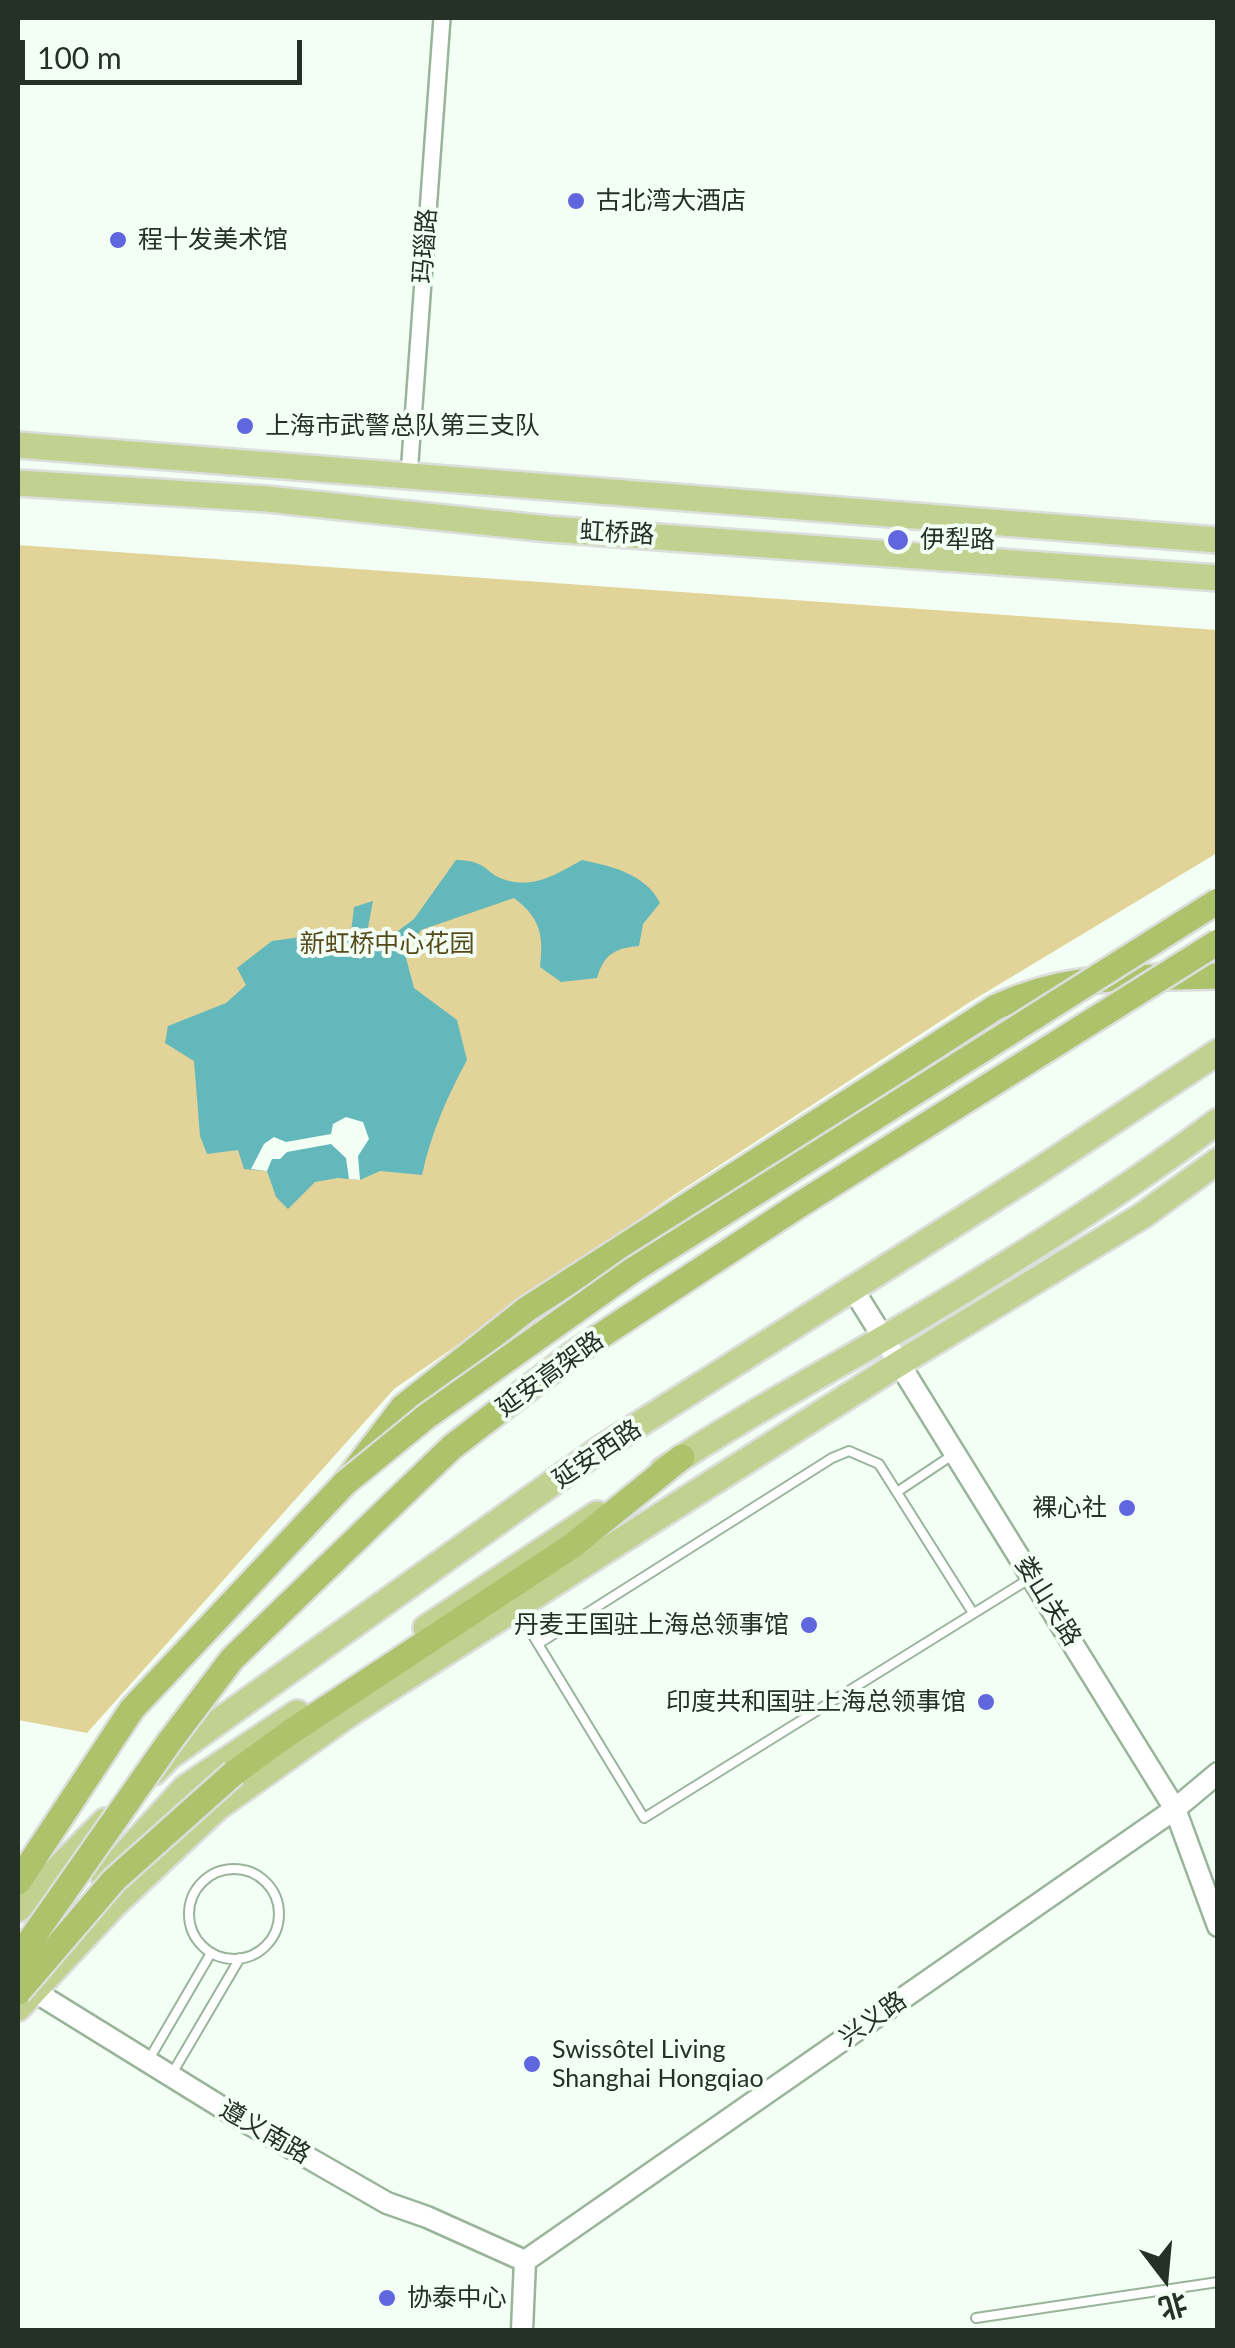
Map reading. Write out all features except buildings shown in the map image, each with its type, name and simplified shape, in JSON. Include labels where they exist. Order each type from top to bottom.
[{"type":"highway","name":"延安高架路","points":[[30,1883],[132,1709],[345,1483],[427,1416],[633,1270],[1218,901]]},
{"type":"highway","name":"延安高架路","points":[[18,1958],[232,1658],[452,1448],[572,1354],[1218,942]]},
{"type":"highway","points":[[345,1483],[403,1406],[528,1309],[983,1015],[1031,991],[1105,978],[1218,976]]},
{"type":"highway","points":[[21,1989],[114,1880],[234,1773],[572,1546],[682,1457]]},
{"type":"main road","name":"虹桥路","points":[[18,445],[1218,540]]},
{"type":"main road","name":"虹桥路","points":[[18,483],[267,499],[549,529],[1218,578]]},
{"type":"main road","name":"延安西路","points":[[18,1909],[30,1883],[170,1756],[600,1450],[1218,1052]]},
{"type":"main road","name":"延安西路","points":[[21,1989],[185,1788],[682,1457],[782,1394],[885,1337],[1164,1161],[1218,1121]]},
{"type":"main road","points":[[21,1989],[218,1807],[349,1714],[900,1363],[1142,1216],[1218,1161]]},
{"type":"main road","points":[[18,1930],[30,1883]]},
{"type":"street","name":"玛瑙路","points":[[408,475],[442,18]]},
{"type":"street","name":"娄山关路","points":[[854,1289],[1175,1809],[1218,1926]]},
{"type":"street","name":"兴义路","points":[[525,2261],[1175,1809],[1218,1773]]},
{"type":"street","name":"遵义南路","points":[[21,1989],[386,2203],[525,2261]]},
{"type":"street","points":[[522,2330],[525,2261]]},
{"type":"lane","points":[[538,1644],[832,1458],[849,1451],[879,1464],[973,1613]]},
{"type":"lane","points":[[896,1492],[956,1452]]},
{"type":"lane","points":[[516,1608],[644,1818],[1032,1577]]},
{"type":"lane","points":[[240,1868],[266,1882],[279,1907],[274,1935],[254,1954],[240,1958],[226,1958],[199,1943],[188,1914],[191,1899],[210,1875],[240,1868]]},
{"type":"lane","points":[[148,2062],[211,1952]]},
{"type":"lane","points":[[170,2076],[240,1958]]},
{"type":"lane","points":[[976,2318],[1218,2282]]},
{"type":"green space","name":"新虹桥中心花园","points":[[18,545],[1217,630],[1217,853],[970,1002],[674,1195],[394,1389],[87,1733],[18,1720]]},
{"type":"water","points":[[456,860],[481,865],[506,880],[527,882],[546,878],[582,860],[637,878],[660,903],[643,924],[639,946],[611,954],[597,978],[561,982],[540,967],[541,945],[535,920],[514,898],[421,930],[405,954],[414,988],[457,1020],[467,1060],[440,1116],[422,1175],[380,1171],[360,1180],[315,1182],[288,1209],[276,1197],[267,1171],[244,1169],[238,1150],[207,1154],[200,1136],[194,1061],[165,1043],[168,1026],[226,1003],[246,985],[237,968],[272,941],[315,935],[350,941],[354,907],[373,901],[367,933],[387,939],[414,919]]},
{"type":"pier","points":[[346,1117],[363,1122],[369,1139],[358,1156],[360,1180],[349,1179],[346,1158],[331,1144],[287,1152],[280,1159],[272,1159],[267,1171],[251,1169],[264,1144],[274,1137],[286,1142],[331,1134],[333,1124]]},
{"type":"place","name":"古北湾大酒店","points":[[576,201]]},
{"type":"place","name":"程十发美术馆","points":[[118,240]]},
{"type":"place","name":"上海市武警总队第三支队","points":[[245,426]]},
{"type":"place","name":"伊犁路","points":[[898,540]]},
{"type":"place","name":"裸心社","points":[[1127,1508]]},
{"type":"place","name":"丹麦王国驻上海总领事馆","points":[[809,1625]]},
{"type":"place","name":"印度共和国驻上海总领事馆","points":[[986,1702]]},
{"type":"place","name":"Swissôtel Living Shanghai Hongqiao","points":[[532,2064]]},
{"type":"place","name":"协泰中心","points":[[387,2298]]}]
